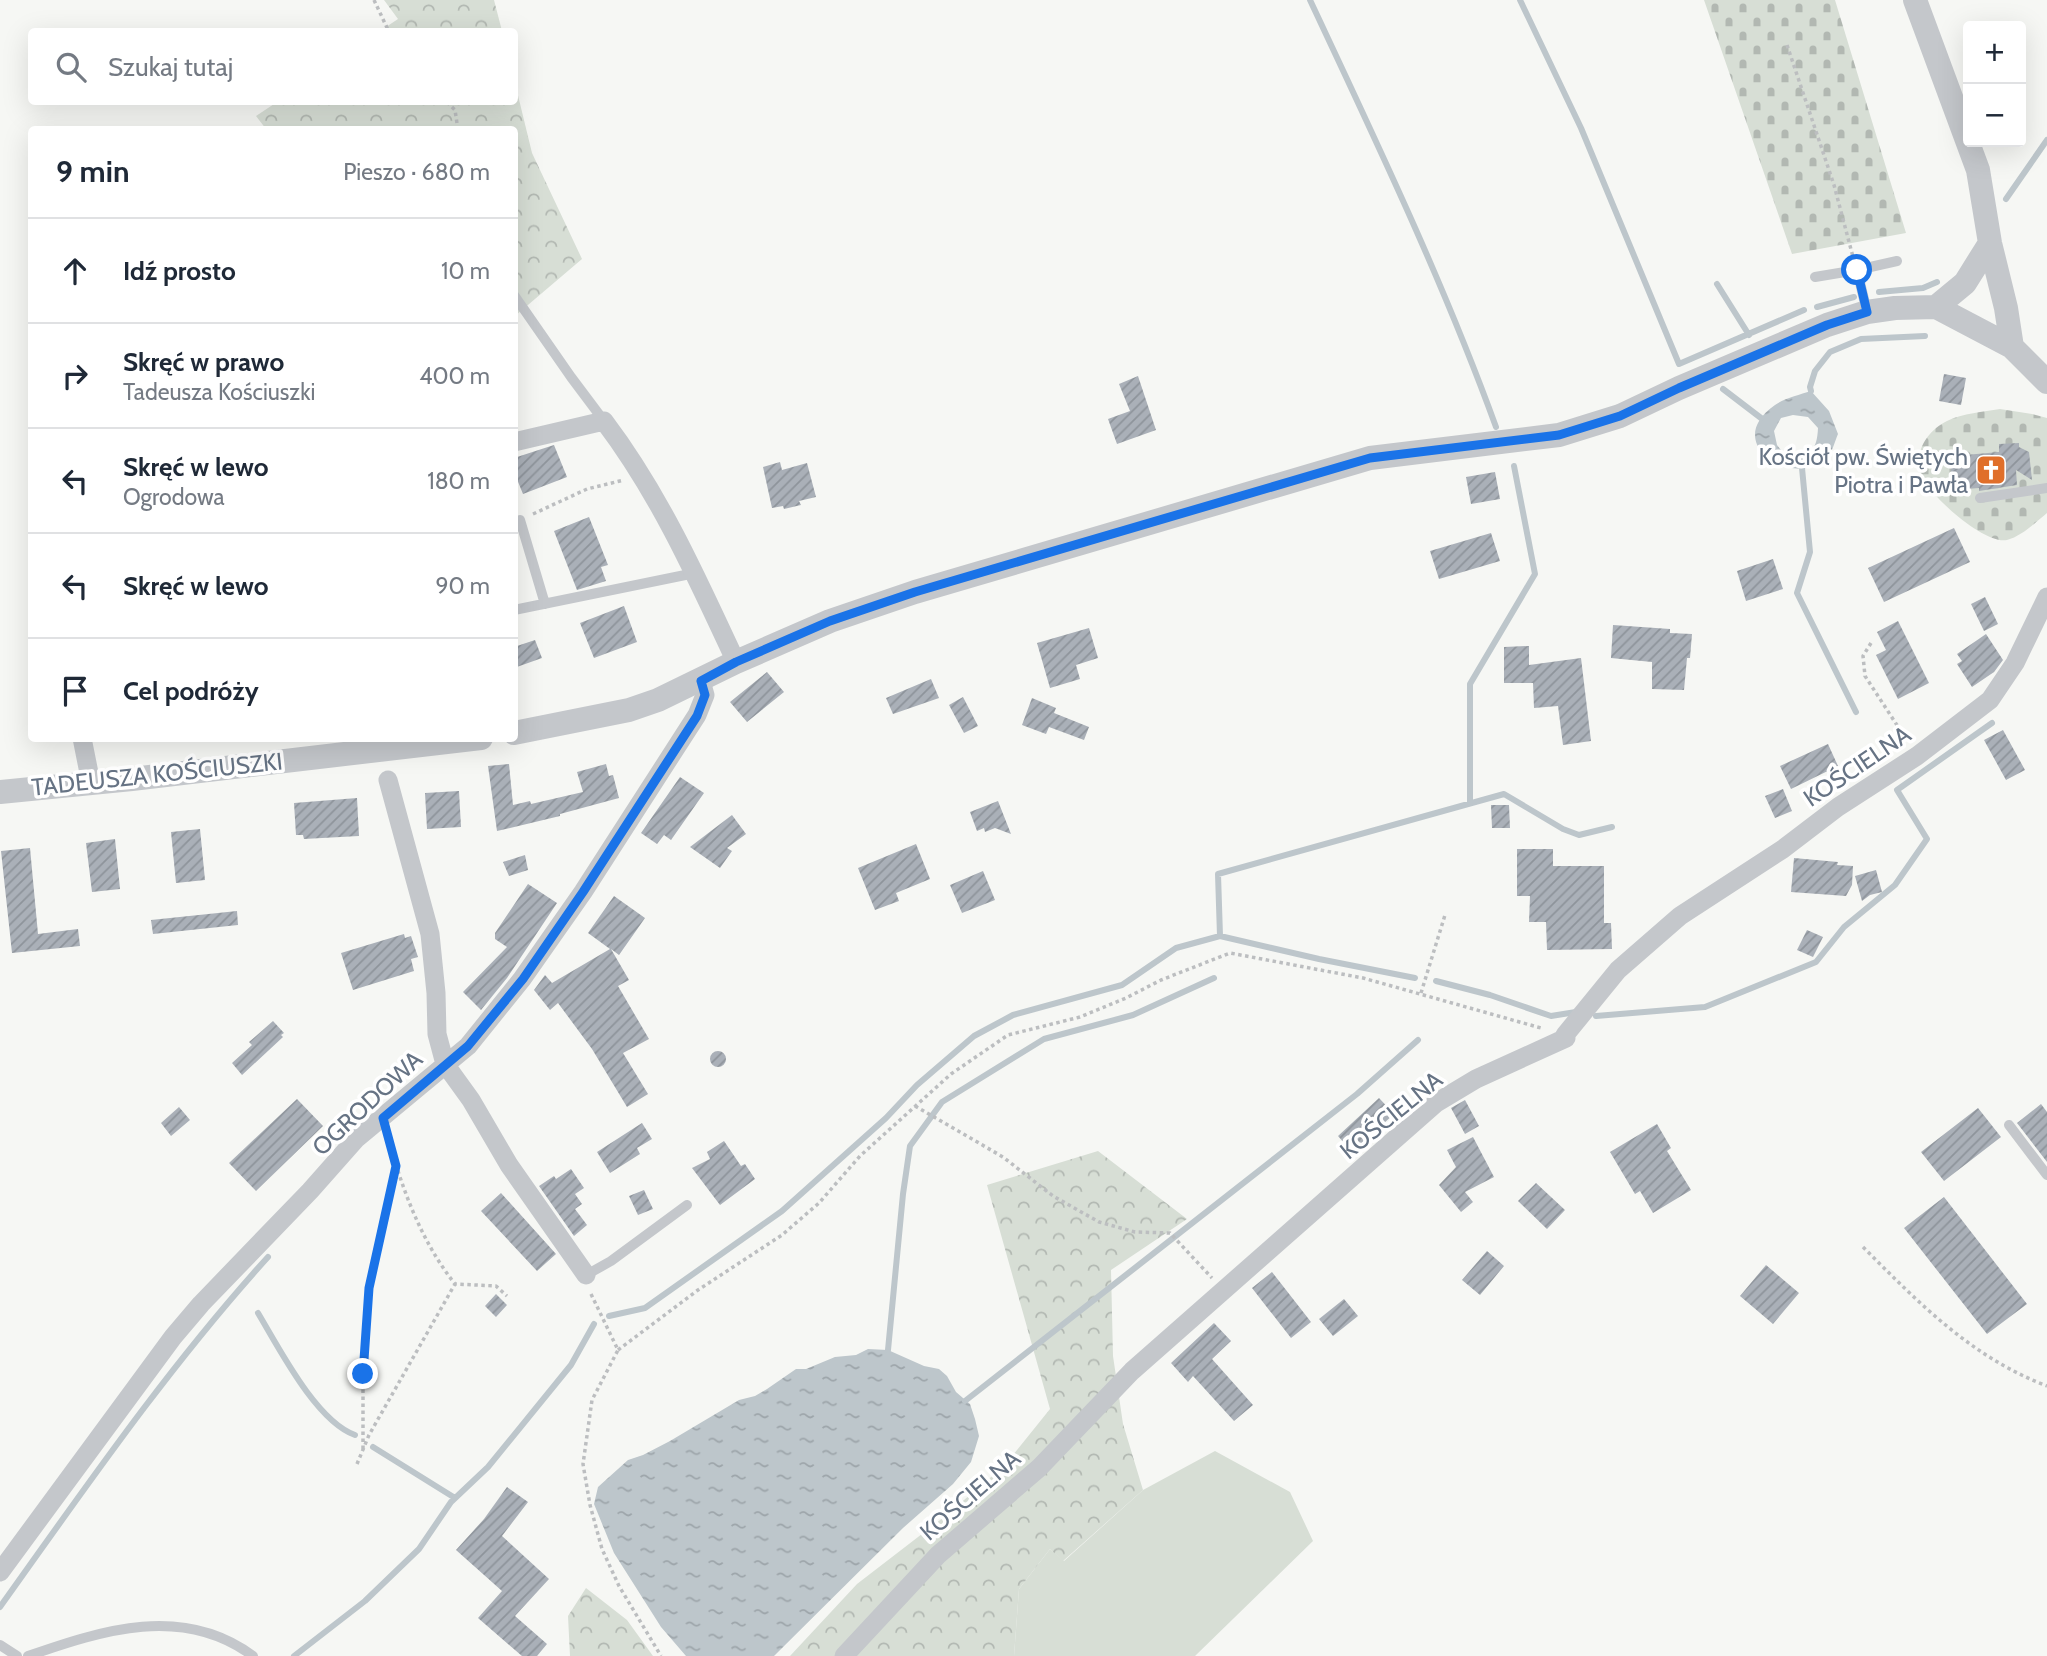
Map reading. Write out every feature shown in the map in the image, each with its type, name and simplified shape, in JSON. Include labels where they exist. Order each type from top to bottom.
[{"type":"street","points":[[1915,0],[1978,170],[2012,347]]},
{"type":"street","points":[[1936,307],[1965,283],[1990,243]]},
{"type":"street","points":[[518,732],[629,710],[701,681],[736,662],[830,621],[915,592],[1370,458],[1559,435],[1620,416],[1691,382],[1827,325],[1867,312],[1936,307],[2012,347],[2047,382]]},
{"type":"street","points":[[518,441],[604,421],[654,493],[736,662]]},
{"type":"street","name":"KOŚCIELNA","points":[[844,1656],[938,1555],[1039,1468],[1132,1371],[1437,1103],[1476,1079],[1566,1038],[1565,1035],[1618,970],[1680,916],[1783,849],[1838,807],[1917,756],[1990,700],[2015,663],[2047,597]]},
{"type":"street","name":"OGRODOWA","points":[[0,1572],[173,1337],[201,1304],[356,1139],[468,1046],[523,979],[697,716],[705,695],[701,681]]},
{"type":"street","points":[[83,742],[91,783]]},
{"type":"street","name":"TADEUSZA KOŚCIUSZKI","points":[[0,792],[91,783],[373,745],[419,742]]},
{"type":"street","points":[[387,780],[430,934],[437,1034],[445,1064],[471,1100],[509,1165],[586,1275]]},
{"type":"lane","points":[[1815,277],[1897,261]]},
{"type":"lane","points":[[1857,270],[1867,312]]},
{"type":"lane","points":[[518,301],[604,421]]},
{"type":"lane","points":[[1980,498],[2047,488]]},
{"type":"lane","points":[[520,520],[545,604]]},
{"type":"lane","points":[[518,609],[695,573]]},
{"type":"lane","points":[[2009,1125],[2047,1175]]},
{"type":"lane","points":[[586,1275],[611,1261],[687,1205]]},
{"type":"lane","points":[[28,1656],[68,1642],[147,1625],[167,1624],[216,1636],[238,1645],[253,1656]]},
{"type":"lane","points":[[0,1645],[17,1656]]},
{"type":"path","points":[[374,0],[387,28]]},
{"type":"path","points":[[1787,45],[1834,185],[1857,270]]},
{"type":"path","points":[[450,105],[455,110],[457,126]]},
{"type":"path","points":[[520,520],[587,489],[643,476]]},
{"type":"path","points":[[1871,643],[1863,656],[1865,676],[1917,756]]},
{"type":"path","points":[[1421,993],[1445,915]]},
{"type":"path","points":[[661,1656],[619,1586],[602,1549],[590,1505],[583,1464],[592,1400],[618,1350],[698,1290],[782,1235],[819,1203],[860,1156],[951,1073],[1007,1035],[1080,1017],[1161,980],[1230,953],[1363,978],[1565,1035]]},
{"type":"path","points":[[915,1106],[1003,1157],[1053,1196],[1099,1222],[1135,1233],[1170,1233],[1224,1291]]},
{"type":"path","points":[[383,1118],[411,1208],[439,1263],[455,1284],[496,1286],[507,1296]]},
{"type":"path","points":[[363,1449],[363,1374],[369,1288],[396,1166]]},
{"type":"path","points":[[1863,1247],[1963,1340],[2002,1366],[2047,1386]]},
{"type":"path","points":[[586,1275],[594,1302],[610,1329],[618,1350]]},
{"type":"path","points":[[357,1464],[369,1435],[455,1284]]},
{"type":"green space","points":[[384,0],[494,0],[501,28],[384,28],[398,19]]},
{"type":"green space","points":[[1704,0],[1835,0],[1906,233],[1792,254]]},
{"type":"green space","points":[[518,95],[532,153],[582,259],[518,313],[518,126],[264,126],[256,116],[272,105],[518,105]]},
{"type":"green space","points":[[2000,409],[2047,418],[2047,513],[2023,532],[2007,540],[1985,535],[1958,517],[1934,494],[1919,466],[1924,443],[1940,425],[1960,416]]},
{"type":"green space","points":[[1098,1151],[1187,1219],[1111,1270],[1113,1356],[1123,1424],[1143,1490],[1063,1561],[1050,1549],[1019,1589],[1014,1656],[790,1656],[857,1584],[944,1517],[1004,1466],[1050,1409],[987,1185]]},
{"type":"green space","points":[[1215,1451],[1290,1492],[1313,1541],[1195,1656],[1014,1656],[1019,1589],[1050,1549],[1064,1561],[1143,1490]]},
{"type":"green space","points":[[586,1588],[627,1620],[653,1656],[570,1656],[568,1616]]},
{"type":"water","points":[[1811,391],[1829,411],[1838,434],[1832,450],[1827,458],[1813,467],[1798,469],[1782,466],[1768,458],[1758,447],[1755,434],[1760,420],[1775,405]],"holes":[[[1793,415],[1808,417],[1818,428],[1814,447],[1807,454],[1787,458],[1777,445],[1774,431],[1781,418]]]},
{"type":"water","points":[[868,1349],[888,1350],[924,1366],[939,1369],[947,1376],[956,1392],[970,1404],[975,1419],[979,1436],[971,1462],[953,1484],[903,1528],[774,1656],[686,1656],[661,1627],[614,1553],[594,1504],[598,1487],[628,1460],[670,1441],[739,1400],[755,1396],[796,1369],[806,1369],[835,1357],[856,1355]]},
{"type":"building","points":[[1944,374],[1966,378],[1961,405],[1939,401]]},
{"type":"building","points":[[1138,376],[1156,430],[1117,444],[1108,419],[1130,411],[1119,384]]},
{"type":"building","name":"Kościół pw. Świętych Piotra i Pawła","points":[[2019,443],[2019,447],[2029,452],[2032,480],[2016,470],[2017,485],[1979,491],[1979,488],[1966,489],[1966,481],[1951,482],[1951,467],[1960,452],[1965,455],[1999,452],[1999,444]]},
{"type":"building","points":[[554,445],[567,477],[523,494],[518,482],[518,457]]},
{"type":"building","points":[[780,462],[782,470],[807,463],[816,497],[799,501],[801,505],[784,509],[783,506],[772,508],[763,467]]},
{"type":"building","points":[[1495,472],[1500,499],[1471,504],[1466,477]]},
{"type":"building","points":[[589,517],[608,565],[601,567],[606,581],[577,590],[554,531]]},
{"type":"building","points":[[1954,528],[1970,562],[1884,602],[1868,568]]},
{"type":"building","points":[[1491,533],[1500,561],[1439,579],[1430,551]]},
{"type":"building","points":[[1773,559],[1783,589],[1746,601],[1737,571]]},
{"type":"building","points":[[1985,597],[1998,624],[1984,631],[1971,604]]},
{"type":"building","points":[[624,606],[637,642],[594,658],[580,623]]},
{"type":"building","points":[[1898,621],[1929,683],[1898,699],[1876,655],[1886,650],[1877,632]]},
{"type":"building","points":[[1613,625],[1670,629],[1670,633],[1692,634],[1684,690],[1652,689],[1652,662],[1611,658]]},
{"type":"building","points":[[1089,628],[1098,658],[1076,665],[1080,679],[1050,688],[1037,643]]},
{"type":"building","points":[[1986,634],[2003,660],[1994,672],[1972,687],[1957,664],[1962,661],[1957,654]]},
{"type":"building","points":[[535,640],[542,658],[518,667],[518,646]]},
{"type":"building","points":[[1529,646],[1529,665],[1581,658],[1591,741],[1563,745],[1558,706],[1534,708],[1533,683],[1504,683],[1504,647]]},
{"type":"building","points":[[767,672],[784,692],[747,722],[730,702]]},
{"type":"building","points":[[931,679],[939,698],[893,714],[886,698]]},
{"type":"building","points":[[963,697],[978,726],[964,733],[949,705]]},
{"type":"building","points":[[1032,698],[1056,708],[1054,713],[1089,727],[1084,740],[1049,727],[1046,734],[1022,725]]},
{"type":"building","points":[[2003,730],[2025,770],[2006,780],[1984,740]]},
{"type":"building","points":[[1828,744],[1838,766],[1791,789],[1780,766]]},
{"type":"building","points":[[509,764],[513,805],[530,801],[531,804],[583,792],[577,772],[606,764],[609,776],[613,775],[619,798],[497,831],[488,766]]},
{"type":"building","points":[[680,777],[704,793],[671,840],[664,835],[657,844],[641,833]]},
{"type":"building","points":[[1783,789],[1792,811],[1775,818],[1765,796]]},
{"type":"building","points":[[459,791],[461,827],[427,829],[425,793]]},
{"type":"building","points":[[357,798],[359,836],[304,839],[303,835],[296,835],[294,803]]},
{"type":"building","points":[[998,801],[1011,834],[995,828],[985,832],[984,828],[977,831],[970,812]]},
{"type":"building","points":[[1491,805],[1509,805],[1510,828],[1492,828]]},
{"type":"building","points":[[732,815],[746,834],[727,848],[732,851],[720,868],[690,847]]},
{"type":"building","points":[[200,829],[205,880],[176,883],[171,832]]},
{"type":"building","points":[[115,839],[120,889],[92,892],[86,843]]},
{"type":"building","points":[[916,844],[930,879],[896,893],[899,901],[875,910],[858,868]]},
{"type":"building","points":[[30,848],[38,934],[78,929],[80,946],[12,953],[1,851]]},
{"type":"building","points":[[1517,849],[1553,849],[1553,866],[1604,866],[1604,923],[1611,923],[1612,949],[1547,950],[1546,922],[1529,922],[1530,896],[1517,896]]},
{"type":"building","points":[[525,855],[528,870],[509,876],[503,862]]},
{"type":"building","points":[[1794,858],[1853,866],[1852,885],[1846,896],[1791,892]]},
{"type":"building","points":[[1876,870],[1882,892],[1870,895],[1862,901],[1855,876]]},
{"type":"building","points":[[983,871],[995,900],[962,913],[950,885]]},
{"type":"building","points":[[528,884],[557,903],[507,978],[481,1010],[463,992],[507,947],[495,939],[495,933]]},
{"type":"building","points":[[614,896],[645,918],[619,955],[611,949],[629,980],[618,986],[649,1039],[623,1053],[648,1094],[627,1107],[592,1049],[558,1003],[550,1010],[534,990],[545,975],[552,983],[610,949],[588,933]]},
{"type":"building","points":[[237,911],[238,925],[153,934],[151,920]]},
{"type":"building","points":[[1807,930],[1823,937],[1813,957],[1797,950]]},
{"type":"building","points":[[404,934],[405,938],[411,936],[418,957],[411,959],[414,971],[353,990],[341,953]]},
{"type":"building","points":[[273,1021],[284,1033],[281,1035],[283,1037],[242,1075],[232,1063],[252,1045],[249,1042]]},
{"type":"building","points":[[715,1051],[721,1051],[726,1059],[724,1065],[715,1067],[710,1062],[710,1056]]},
{"type":"building","points":[[1379,1098],[1394,1114],[1352,1152],[1338,1136]]},
{"type":"building","points":[[297,1099],[323,1126],[256,1191],[229,1163]]},
{"type":"building","points":[[1465,1100],[1479,1126],[1465,1134],[1451,1108]]},
{"type":"building","points":[[2041,1104],[2047,1112],[2047,1162],[2017,1123]]},
{"type":"building","points":[[179,1107],[190,1120],[171,1136],[161,1123]]},
{"type":"building","points":[[1978,1108],[2001,1137],[1944,1181],[1921,1152]]},
{"type":"building","points":[[642,1123],[652,1139],[637,1148],[640,1154],[610,1173],[597,1152]]},
{"type":"building","points":[[1657,1124],[1671,1148],[1667,1151],[1691,1190],[1653,1213],[1640,1191],[1635,1194],[1610,1152]]},
{"type":"building","points":[[1473,1137],[1494,1177],[1465,1192],[1473,1202],[1461,1212],[1439,1185],[1456,1167],[1447,1150]]},
{"type":"building","points":[[724,1141],[741,1166],[745,1164],[755,1179],[720,1205],[692,1168],[710,1159],[707,1152]]},
{"type":"building","points":[[571,1169],[584,1188],[575,1194],[582,1204],[575,1209],[587,1225],[574,1236],[539,1186]]},
{"type":"building","points":[[1536,1183],[1565,1210],[1547,1229],[1518,1201]]},
{"type":"building","points":[[644,1190],[653,1209],[638,1215],[629,1196]]},
{"type":"building","points":[[501,1193],[556,1254],[537,1271],[481,1211]]},
{"type":"building","points":[[1944,1197],[2027,1304],[1987,1334],[1904,1228]]},
{"type":"building","points":[[1487,1251],[1504,1266],[1480,1295],[1462,1280]]},
{"type":"building","points":[[1766,1265],[1799,1293],[1773,1324],[1740,1296]]},
{"type":"building","points":[[1272,1272],[1311,1322],[1291,1338],[1252,1288]]},
{"type":"building","points":[[496,1294],[507,1305],[496,1317],[485,1306]]},
{"type":"building","points":[[1344,1299],[1358,1316],[1333,1336],[1319,1319]]},
{"type":"building","points":[[1214,1323],[1231,1341],[1212,1359],[1253,1405],[1234,1421],[1193,1376],[1188,1382],[1171,1363]]},
{"type":"building","points":[[507,1487],[528,1502],[502,1536],[549,1579],[515,1616],[547,1644],[537,1656],[522,1656],[478,1618],[502,1591],[456,1550],[484,1519]]},
{"type":"waterway","points":[[1310,0],[1431,265],[1496,427]]},
{"type":"waterway","points":[[1520,0],[1581,128],[1679,364],[1804,310]]},
{"type":"waterway","points":[[2006,199],[2047,140]]},
{"type":"waterway","points":[[1879,292],[1923,288],[1937,282]]},
{"type":"waterway","points":[[1717,284],[1749,335]]},
{"type":"waterway","points":[[1817,307],[1854,297]]},
{"type":"waterway","points":[[1811,391],[1815,371],[1830,352],[1861,339],[1925,336]]},
{"type":"waterway","points":[[1723,389],[1761,418]]},
{"type":"waterway","points":[[1470,803],[1470,684],[1535,574],[1514,466]]},
{"type":"waterway","points":[[1802,468],[1810,552],[1797,593],[1856,712]]},
{"type":"waterway","points":[[1596,1016],[1705,1007],[1816,962],[1844,927],[1895,885],[1927,839],[1897,790],[1992,723]]},
{"type":"waterway","points":[[1220,936],[1218,874],[1504,794],[1563,829],[1579,835],[1612,827]]},
{"type":"waterway","points":[[609,1316],[645,1308],[782,1211],[886,1118],[917,1085],[974,1036],[1013,1015],[1122,985],[1176,948],[1220,936],[1415,978]]},
{"type":"waterway","points":[[888,1350],[910,1146],[942,1102],[1044,1039],[1133,1015],[1214,978]]},
{"type":"waterway","points":[[1436,981],[1490,995],[1551,1016],[1576,1012]]},
{"type":"waterway","points":[[965,1401],[1357,1094],[1418,1040]]},
{"type":"waterway","points":[[0,1607],[162,1384],[268,1257]]},
{"type":"waterway","points":[[258,1313],[313,1399],[326,1415],[355,1435]]},
{"type":"waterway","points":[[294,1656],[365,1601],[419,1549],[451,1502],[488,1467],[571,1365],[594,1324]]},
{"type":"waterway","points":[[373,1447],[455,1498]]},
{"type":"place","name":"Kościół pw. Świętych Piotra i Pawła","points":[[1991,470]]},
{"type":"route","points":[[363,1374],[369,1288],[396,1166],[383,1118],[468,1046],[523,979],[697,716],[705,695],[701,681],[736,662],[830,621],[915,592],[1370,458],[1559,435],[1620,416],[1827,325],[1867,312],[1857,270]]}]
